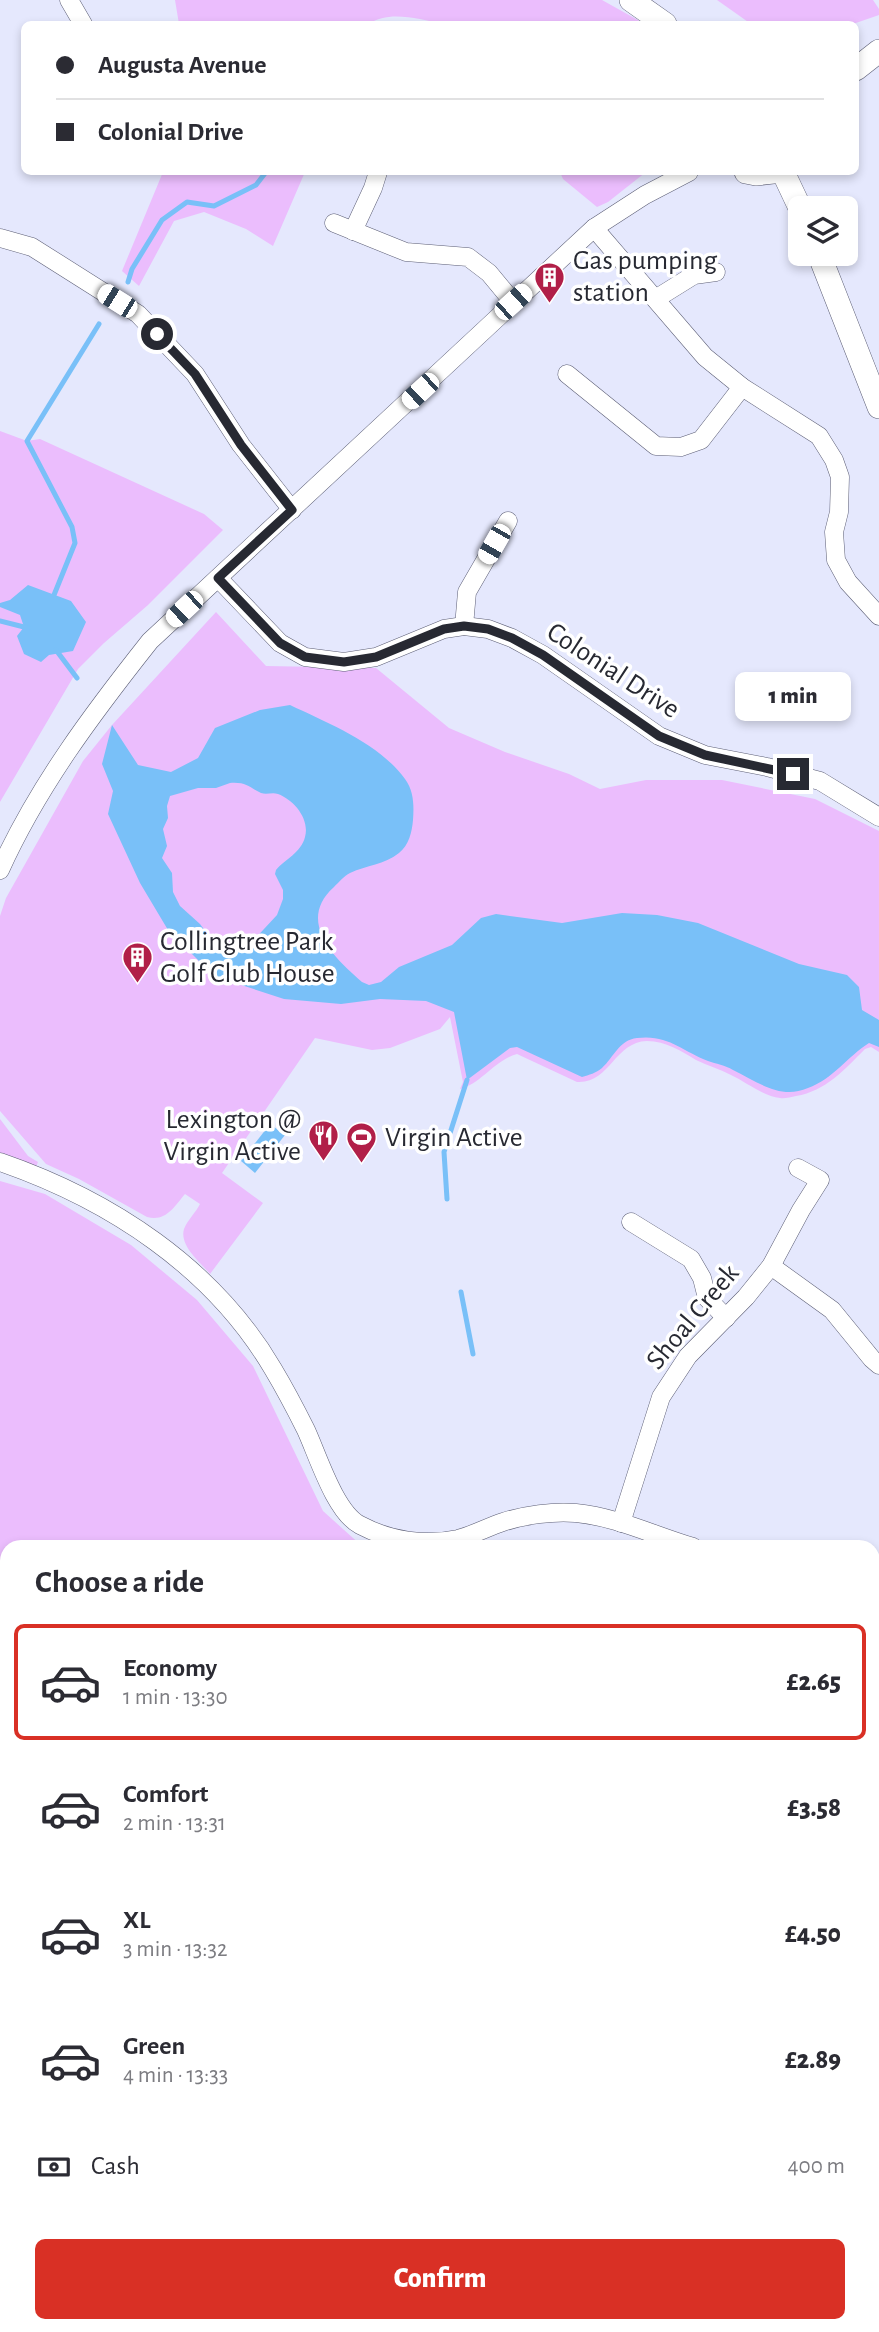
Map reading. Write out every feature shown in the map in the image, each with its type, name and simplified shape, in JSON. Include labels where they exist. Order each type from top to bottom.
[{"type":"street","points":[[69,0],[81,21]]},
{"type":"street","points":[[631,0],[660,21]]},
{"type":"street","points":[[859,67],[879,51]]},
{"type":"street","points":[[353,231],[377,175]]},
{"type":"street","points":[[0,870],[5,847],[89,718],[150,641],[594,228],[645,195],[683,175]]},
{"type":"street","points":[[784,175],[794,196]]},
{"type":"street","points":[[334,223],[406,251],[468,257],[489,273],[513,302]]},
{"type":"street","points":[[594,228],[705,357],[742,387],[819,436],[834,460],[840,477],[839,512],[834,532],[836,560],[848,582],[879,616]]},
{"type":"street","points":[[0,238],[32,247],[138,314],[195,374],[241,445],[292,510]]},
{"type":"street","points":[[823,266],[879,407]]},
{"type":"street","points":[[657,298],[694,275],[716,272]]},
{"type":"street","points":[[567,374],[656,446],[681,447],[701,440],[742,387]]},
{"type":"street","points":[[464,626],[467,592],[508,521]]},
{"type":"street","name":"Colonial Drive","points":[[218,578],[280,643],[305,657],[344,662],[376,657],[444,629],[464,626],[488,629],[512,638],[543,655],[659,736],[705,755],[820,781],[879,817]]},
{"type":"street","points":[[0,1162],[69,1189],[101,1206],[160,1245],[207,1284],[234,1313],[273,1369],[305,1428],[336,1499],[356,1523],[384,1536],[407,1540]]},
{"type":"street","name":"Shoal Creek","points":[[621,1523],[661,1397],[688,1356],[746,1297],[771,1266],[820,1180],[798,1168]]},
{"type":"street","points":[[631,1222],[691,1259],[702,1278],[707,1298],[726,1318]]},
{"type":"street","points":[[771,1266],[832,1310],[879,1365]]},
{"type":"street","points":[[445,1540],[458,1539],[506,1521],[541,1514],[577,1513],[621,1523],[673,1540]]},
{"type":"shaded area","points":[[175,0],[602,0],[640,21],[428,21],[385,17],[375,21],[178,21]]},
{"type":"shaded area","points":[[717,0],[873,0],[879,9],[879,15],[859,22],[747,21]]},
{"type":"shaded area","points":[[162,175],[304,175],[273,246],[246,229],[204,212],[174,221],[139,286],[122,271]]},
{"type":"shaded area","points":[[561,175],[642,175],[608,202],[597,207]]},
{"type":"shaded area","points":[[0,431],[27,441],[40,439],[204,514],[223,530],[148,605],[78,669],[0,802]]},
{"type":"shaded area","points":[[216,612],[266,666],[376,668],[449,728],[505,752],[569,774],[600,789],[646,780],[722,780],[815,799],[879,831],[879,1052],[871,1047],[865,1049],[842,1072],[816,1090],[782,1098],[761,1092],[673,1047],[654,1041],[636,1043],[627,1048],[597,1077],[588,1081],[577,1082],[517,1054],[460,1089],[463,1082],[450,1017],[440,1029],[390,1048],[372,1050],[315,1038],[222,1173],[263,1203],[210,1274],[192,1254],[183,1235],[185,1226],[200,1204],[185,1194],[164,1215],[147,1217],[46,1164],[0,1111],[0,916],[6,898],[83,761],[112,725]]},
{"type":"shaded area","points":[[0,1119],[28,1156],[38,1162],[36,1167],[0,1154]]},
{"type":"shaded area","points":[[0,1181],[45,1194],[131,1245],[197,1300],[253,1366],[323,1511],[355,1540],[0,1540]]},
{"type":"water","points":[[28,585],[71,601],[86,622],[73,651],[49,655],[41,662],[24,654],[17,636],[24,627],[20,615],[0,607],[0,603],[10,600]]},
{"type":"water","points":[[290,705],[336,727],[382,755],[410,788],[413,820],[411,834],[405,846],[387,860],[346,876],[323,900],[318,913],[323,938],[340,962],[362,982],[369,985],[381,982],[399,967],[452,945],[481,918],[496,914],[562,923],[622,913],[657,915],[698,923],[799,964],[847,975],[859,987],[862,1010],[879,1020],[879,1047],[869,1043],[817,1084],[788,1092],[769,1088],[674,1044],[648,1037],[626,1042],[602,1068],[582,1077],[517,1047],[510,1048],[467,1080],[454,1012],[426,1001],[380,999],[341,1004],[284,999],[214,976],[168,930],[140,883],[108,814],[113,791],[102,764],[112,725],[138,765],[171,772],[198,758],[215,728],[260,710]],"holes":[[[240,783],[261,793],[276,793],[284,797],[295,805],[303,817],[306,830],[303,843],[276,870],[275,874],[283,890],[283,899],[277,915],[251,943],[234,948],[209,936],[180,906],[173,892],[172,873],[162,858],[167,846],[163,829],[168,818],[170,796]]]},
{"type":"water","points":[[270,1124],[285,1135],[255,1173],[241,1161]]},
{"type":"waterway","points":[[128,282],[132,269],[162,220],[187,202],[214,206],[256,185],[264,175]]},
{"type":"waterway","points":[[54,595],[75,543],[72,527],[27,441],[99,324]]},
{"type":"waterway","points":[[0,621],[28,628]]},
{"type":"waterway","points":[[56,650],[77,678]]},
{"type":"waterway","points":[[447,1199],[444,1152],[467,1080]]},
{"type":"waterway","points":[[461,1292],[473,1354]]},
{"type":"place","name":"Gas pumping station","points":[[550,304]]},
{"type":"place","name":"Collingtree Park Golf Club House","points":[[137,985]]},
{"type":"place","name":"Lexington @ Virgin Active","points":[[324,1163]]},
{"type":"place","name":"Virgin Active","points":[[362,1165]]},
{"type":"route","points":[[157,334],[195,374],[241,445],[292,510],[218,578],[280,643],[305,657],[344,662],[376,657],[444,629],[464,626],[488,629],[512,638],[543,655],[659,736],[705,755],[793,774]]}]
